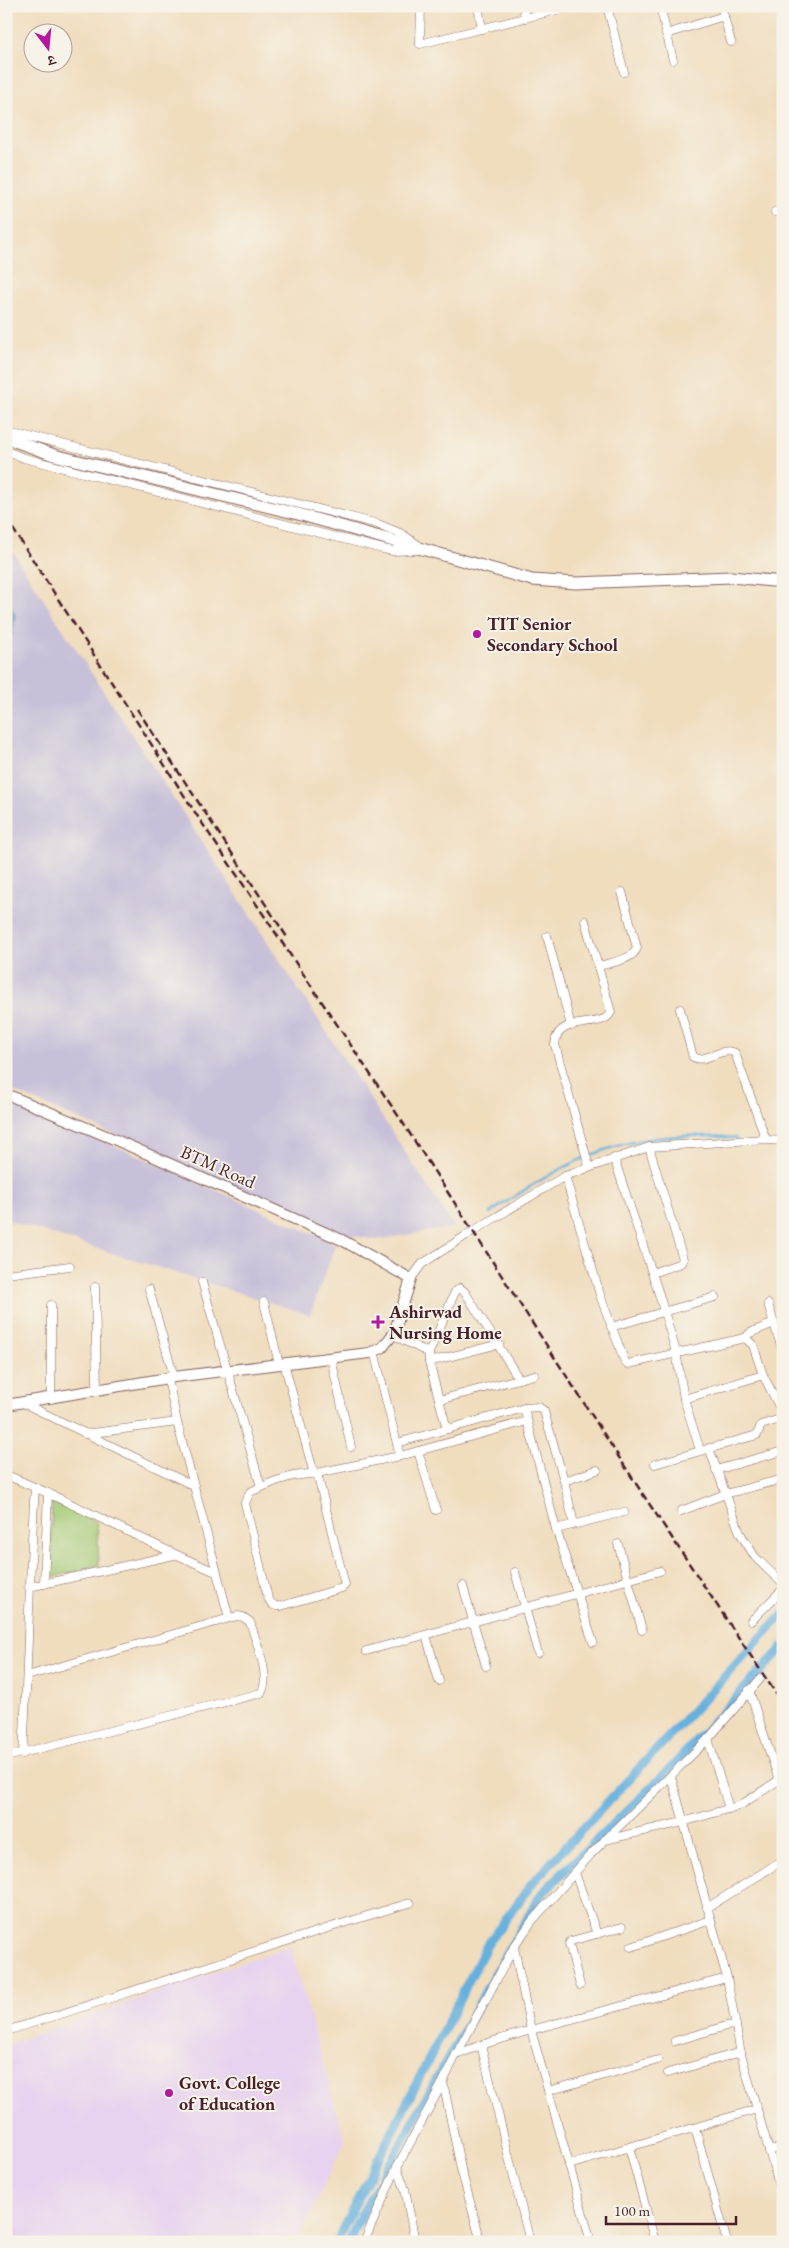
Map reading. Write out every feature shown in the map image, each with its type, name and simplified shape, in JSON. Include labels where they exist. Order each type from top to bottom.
[{"type":"main road","points":[[6,438],[54,455],[298,514],[532,580],[576,583],[731,577],[783,582]]},
{"type":"street","points":[[421,6],[420,44],[573,6]]},
{"type":"street","points":[[478,6],[482,29]]},
{"type":"street","points":[[523,6],[525,18]]},
{"type":"street","points":[[607,6],[624,72]]},
{"type":"street","points":[[660,6],[673,60]]},
{"type":"street","points":[[721,6],[731,42]]},
{"type":"street","points":[[666,34],[724,16]]},
{"type":"street","points":[[6,430],[378,524],[407,537],[425,550]]},
{"type":"street","points":[[6,451],[24,458],[139,488],[382,549],[425,550]]},
{"type":"street","points":[[598,966],[630,956],[635,953],[637,948],[622,892]]},
{"type":"street","points":[[585,921],[611,1007],[610,1015],[605,1018],[571,1026],[558,1032],[555,1037],[555,1045],[587,1160]]},
{"type":"street","points":[[547,936],[571,1026]]},
{"type":"street","points":[[680,1009],[693,1057],[700,1059],[724,1051],[735,1053],[766,1139]]},
{"type":"street","name":"BTM Road","points":[[6,1094],[116,1140],[342,1240],[411,1279]]},
{"type":"street","points":[[6,1405],[171,1378],[374,1351],[382,1348],[393,1335],[411,1279],[422,1264],[476,1229],[565,1176],[587,1160],[614,1158],[649,1147],[766,1139],[783,1141]]},
{"type":"street","points":[[649,1147],[683,1259],[680,1263],[652,1273]]},
{"type":"street","points":[[614,1158],[664,1311],[676,1352],[684,1399],[700,1450]]},
{"type":"street","points":[[565,1176],[601,1298],[622,1357],[628,1364],[676,1352],[703,1349],[745,1338],[750,1333],[774,1323]]},
{"type":"street","points":[[6,1274],[70,1266]]},
{"type":"street","points":[[202,1282],[260,1487]]},
{"type":"street","points":[[95,1287],[97,1391]]},
{"type":"street","points":[[447,1429],[429,1362],[429,1353],[456,1292],[460,1288],[465,1292],[520,1379]]},
{"type":"street","points":[[149,1289],[171,1378],[176,1422],[229,1618]]},
{"type":"street","points":[[611,1327],[715,1297]]},
{"type":"street","points":[[264,1302],[315,1473],[345,1585],[342,1588],[281,1606],[270,1603],[245,1503],[250,1492],[293,1476],[315,1473],[400,1456],[527,1421]]},
{"type":"street","points":[[768,1304],[783,1352]]},
{"type":"street","points":[[51,1305],[51,1399]]},
{"type":"street","points":[[393,1335],[429,1353]]},
{"type":"street","points":[[745,1338],[753,1345],[763,1375],[783,1414]]},
{"type":"street","points":[[429,1362],[499,1344]]},
{"type":"street","points":[[374,1351],[400,1456]]},
{"type":"street","points":[[331,1358],[352,1447]]},
{"type":"street","points":[[439,1400],[534,1375]]},
{"type":"street","points":[[684,1399],[763,1375]]},
{"type":"street","points":[[773,1392],[783,1390]]},
{"type":"street","points":[[23,1403],[194,1486]]},
{"type":"street","points":[[397,1443],[524,1408],[539,1407],[544,1411],[574,1524]]},
{"type":"street","points":[[524,1408],[556,1529],[579,1594],[593,1642]]},
{"type":"street","points":[[655,1464],[757,1435],[761,1425],[783,1418]]},
{"type":"street","points":[[85,1434],[176,1422]]},
{"type":"street","points":[[709,1448],[740,1533],[755,1557],[783,1584]]},
{"type":"street","points":[[418,1451],[436,1510]]},
{"type":"street","points":[[716,1470],[783,1451]]},
{"type":"street","points":[[564,1481],[597,1470]]},
{"type":"street","points":[[6,1474],[174,1555],[216,1572]]},
{"type":"street","points":[[681,1511],[725,1494],[783,1479]]},
{"type":"street","points":[[22,1754],[35,1487]]},
{"type":"street","points":[[44,1584],[48,1493]]},
{"type":"street","points":[[556,1529],[624,1512]]},
{"type":"street","points":[[618,1544],[642,1630]]},
{"type":"street","points":[[29,1587],[174,1555]]},
{"type":"street","points":[[366,1651],[660,1571]]},
{"type":"street","points":[[515,1572],[538,1653]]},
{"type":"street","points":[[463,1586],[486,1666]]},
{"type":"street","points":[[751,1621],[783,1589]]},
{"type":"street","points":[[6,1757],[261,1692],[265,1687],[266,1676],[250,1622],[243,1617],[229,1618],[27,1676]]},
{"type":"street","points":[[426,1635],[439,1681]]},
{"type":"street","points":[[364,2242],[397,2167],[514,1947],[532,1921],[605,1840],[708,1739],[761,1678]]},
{"type":"street","points":[[605,1840],[683,1822],[741,1805],[781,1782],[749,1690]]},
{"type":"street","points":[[708,1739],[729,1808]]},
{"type":"street","points":[[670,1776],[727,1978],[741,2052],[783,2199]]},
{"type":"street","points":[[707,1908],[783,1860]]},
{"type":"street","points":[[575,1873],[597,1934]]},
{"type":"street","points":[[6,2031],[118,1997],[298,1936],[410,1903]]},
{"type":"street","points":[[631,1947],[711,1920]]},
{"type":"street","points":[[580,1985],[569,1944],[575,1939],[622,1927]]},
{"type":"street","points":[[514,1947],[531,2030],[591,2242]]},
{"type":"street","points":[[456,2055],[481,2045],[531,2030],[727,1978]]},
{"type":"street","points":[[675,2041],[726,2026],[736,2025]]},
{"type":"street","points":[[481,2045],[530,2242]]},
{"type":"street","points":[[668,2072],[741,2052]]},
{"type":"street","points":[[548,2091],[658,2060]]},
{"type":"street","points":[[443,2082],[461,2169],[481,2242]]},
{"type":"street","points":[[569,2165],[757,2109]]},
{"type":"street","points":[[694,2128],[727,2242]]},
{"type":"street","points":[[629,2147],[656,2242]]},
{"type":"street","points":[[769,2151],[783,2147]]},
{"type":"street","points":[[397,2167],[405,2190],[415,2242]]},
{"type":"shaded area","points":[[6,541],[454,1227],[376,1240],[345,1234],[6,1088]]},
{"type":"shaded area","points":[[6,1102],[128,1151],[336,1244],[310,1315],[6,1220]]},
{"type":"shaded area","name":"Govt. College of Education","points":[[290,1946],[345,2141],[297,2242],[6,2242],[6,2045]]},
{"type":"green space","points":[[52,1502],[97,1522],[99,1565],[49,1578]]},
{"type":"water","points":[[6,598],[15,615],[12,634],[6,637]]},
{"type":"waterway","points":[[490,1213],[549,1175],[577,1161],[606,1150],[635,1142],[666,1137],[736,1138]]},
{"type":"waterway","points":[[336,2242],[487,1945],[533,1882],[783,1614]]},
{"type":"waterway","points":[[349,2242],[357,2223],[542,1893],[666,1773],[783,1647]]},
{"type":"railway","points":[[6,518],[198,817],[403,1123],[644,1496],[783,1704]]},
{"type":"railway","points":[[137,709],[287,937]]},
{"type":"place","name":"TIT Senior Secondary School","points":[[477,634]]},
{"type":"place","name":"Ashirwad Nursing Home","points":[[378,1322]]},
{"type":"place","name":"Govt. College of Education","points":[[169,2093]]}]
